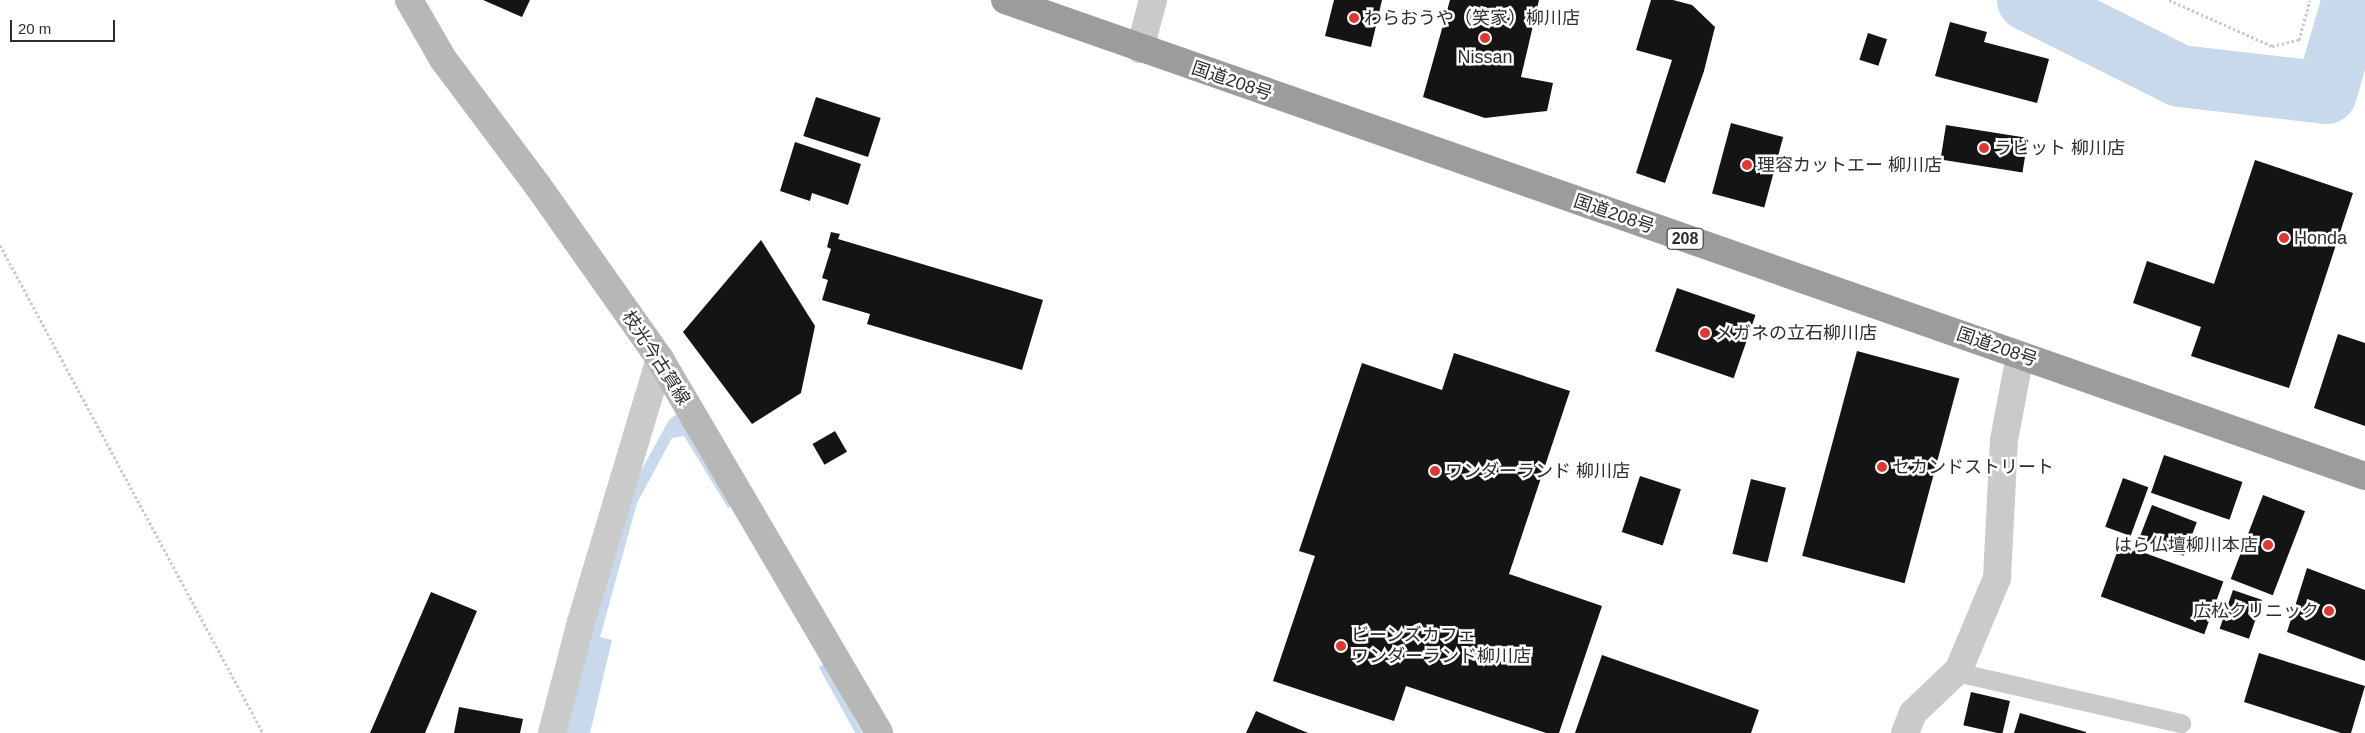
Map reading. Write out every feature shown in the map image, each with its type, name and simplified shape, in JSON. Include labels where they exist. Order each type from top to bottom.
[{"type":"highway","name":"国道208号","points":[[1005,0],[1140,49],[2365,476]]},
{"type":"main road","name":"枝光今古賀線","points":[[409,0],[443,59],[538,186],[660,359],[879,733]]},
{"type":"street","points":[[1140,49],[1153,0]]},
{"type":"street","points":[[1905,733],[1913,712],[1956,672],[1996,578],[2004,440],[2020,355]]},
{"type":"street","points":[[552,733],[581,622],[660,359]]},
{"type":"lane","points":[[1956,672],[2182,723]]},
{"type":"path","points":[[2169,0],[2272,46],[2299,40],[2310,0]]},
{"type":"path","points":[[0,245],[262,733]]},
{"type":"water","points":[[678,413],[734,504],[728,508],[684,436],[672,438],[637,503],[600,637],[612,640],[590,733],[564,733],[626,498],[669,420]]},
{"type":"water","points":[[824,664],[862,733],[855,733],[819,667]]},
{"type":"building","points":[[483,0],[530,0],[522,17]]},
{"type":"building","name":"わらおうや（笑家）柳川店","points":[[1334,0],[1382,0],[1371,47],[1325,36]]},
{"type":"building","name":"Nissan","points":[[1450,0],[1539,0],[1521,77],[1553,83],[1547,111],[1485,118],[1423,97]]},
{"type":"building","points":[[1651,0],[1673,0],[1692,5],[1715,27],[1704,71],[1665,183],[1636,173],[1672,60],[1636,50]]},
{"type":"building","points":[[1950,22],[1987,32],[1984,42],[2049,59],[2037,103],[1935,76]]},
{"type":"building","points":[[1868,33],[1887,39],[1878,66],[1859,60]]},
{"type":"building","points":[[816,97],[881,118],[868,157],[803,136]]},
{"type":"building","name":"理容カットエー 柳川店","points":[[1731,123],[1783,137],[1764,207],[1712,194]]},
{"type":"building","name":"ラビット 柳川店","points":[[1946,125],[2028,138],[2023,173],[1941,160]]},
{"type":"building","points":[[795,142],[861,164],[848,205],[812,193],[810,201],[780,191]]},
{"type":"building","name":"Honda","points":[[2255,160],[2353,193],[2289,388],[2191,356],[2201,327],[2133,303],[2147,261],[2214,284]]},
{"type":"building","points":[[831,232],[840,234],[838,239],[1043,300],[1022,370],[867,324],[870,314],[822,300],[828,280],[822,278],[831,249],[827,247]]},
{"type":"building","points":[[761,240],[815,326],[801,393],[752,424],[683,332]]},
{"type":"building","name":"メガネの立石柳川店","points":[[1677,288],[1755,315],[1734,378],[1655,351]]},
{"type":"building","points":[[2338,334],[2365,343],[2365,426],[2314,408]]},
{"type":"building","name":"セカンドストリート","points":[[1857,351],[1959,378],[1905,583],[1802,556]]},
{"type":"building","name":"ワンダーランド 柳川店","points":[[1454,353],[1570,391],[1509,574],[1602,606],[1559,733],[1546,733],[1406,686],[1394,721],[1273,681],[1315,556],[1299,551],[1362,363],[1442,390]]},
{"type":"building","points":[[835,431],[847,452],[824,465],[812,444]]},
{"type":"building","points":[[2164,455],[2242,482],[2229,520],[2151,493]]},
{"type":"building","points":[[1640,476],[1681,489],[1663,545],[1622,532]]},
{"type":"building","points":[[2123,478],[2148,487],[2131,536],[2105,527]]},
{"type":"building","points":[[1751,479],[1786,488],[1767,562],[1732,554]]},
{"type":"building","name":"はら仏壇柳川本店","points":[[2263,495],[2305,511],[2273,595],[2231,579]]},
{"type":"building","points":[[2152,505],[2197,522],[2184,556],[2139,539]]},
{"type":"building","points":[[2120,544],[2223,582],[2204,634],[2101,597]]},
{"type":"building","name":"広松クリニック","points":[[2307,568],[2365,590],[2365,661],[2287,632]]},
{"type":"building","points":[[2233,590],[2262,600],[2249,639],[2220,629]]},
{"type":"building","points":[[431,592],[477,611],[425,733],[370,733]]},
{"type":"building","points":[[2259,653],[2365,686],[2351,733],[2341,733],[2244,702]]},
{"type":"building","points":[[1602,655],[1759,710],[1751,733],[1575,733]]},
{"type":"building","points":[[1971,692],[2010,701],[2003,733],[1963,725]]},
{"type":"building","points":[[459,707],[523,719],[520,733],[454,733]]},
{"type":"building","points":[[1256,711],[1308,733],[1246,733]]},
{"type":"building","points":[[2020,713],[2086,732],[2086,733],[2014,733]]},
{"type":"waterway","points":[[2028,0],[2180,76],[2326,93],[2353,0]]},
{"type":"place","name":"わらおうや（笑家）柳川店","points":[[1354,18]]},
{"type":"place","name":"Nissan","points":[[1485,38]]},
{"type":"place","name":"ラビット 柳川店","points":[[1984,148]]},
{"type":"place","name":"理容カットエー 柳川店","points":[[1747,165]]},
{"type":"place","name":"Honda","points":[[2284,238]]},
{"type":"place","name":"メガネの立石柳川店","points":[[1705,333]]},
{"type":"place","name":"セカンドストリート","points":[[1882,467]]},
{"type":"place","name":"ワンダーランド 柳川店","points":[[1435,471]]},
{"type":"place","name":"はら仏壇柳川本店","points":[[2268,545]]},
{"type":"place","name":"広松クリニック","points":[[2329,611]]},
{"type":"place","name":"ビーンズカフェ ワンダーランド柳川店","points":[[1341,646]]}]
